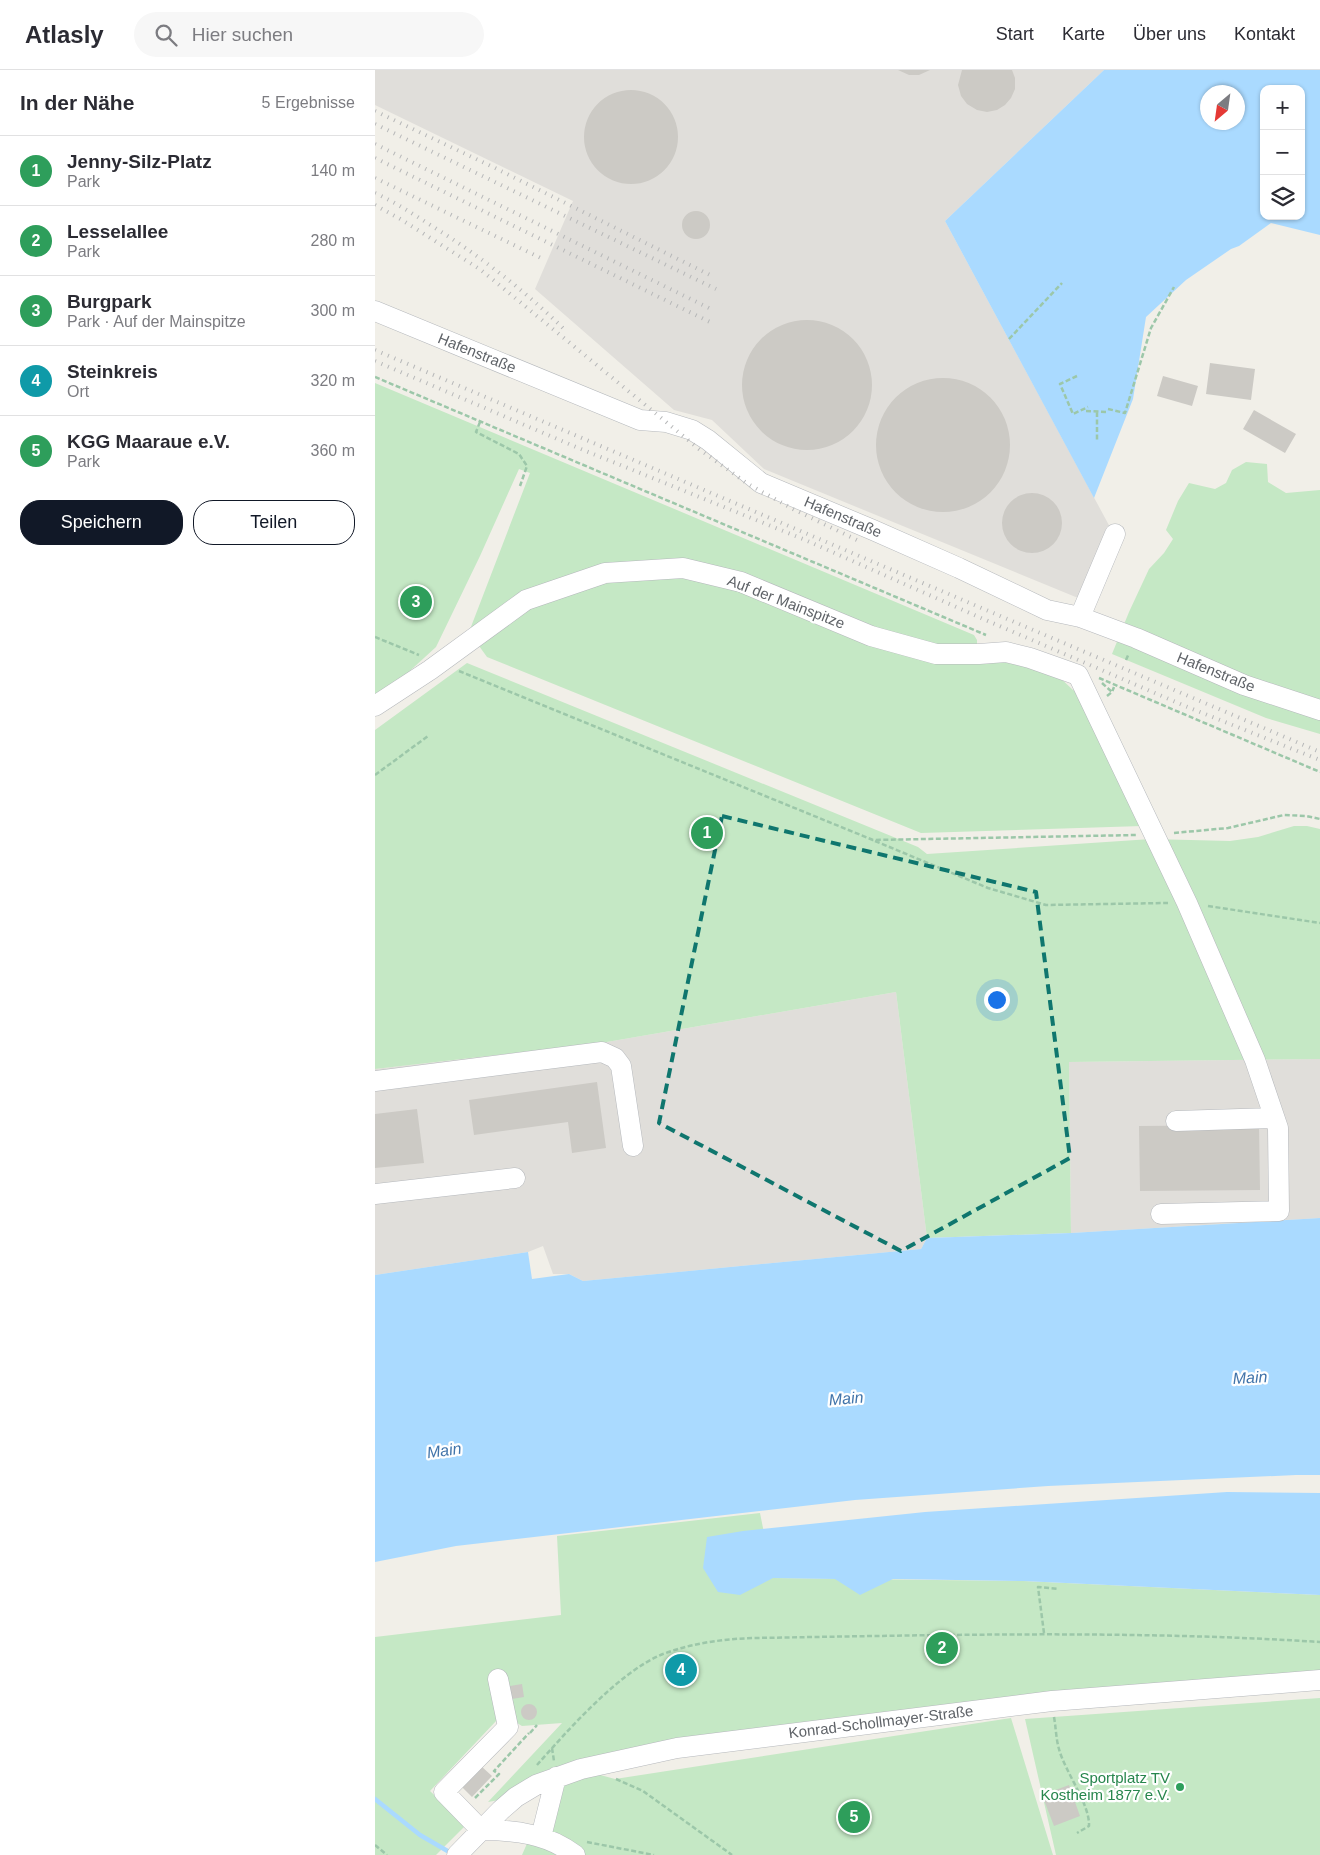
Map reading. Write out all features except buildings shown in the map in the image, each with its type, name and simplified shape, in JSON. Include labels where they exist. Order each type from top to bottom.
[{"type":"street","name":"Hafenstraße","points":[[375,311],[640,420],[666,422],[692,430],[708,440],[761,483],[908,545],[1047,610],[1080,617],[1136,638],[1244,685],[1320,710]]},
{"type":"street","points":[[1080,617],[1115,534]]},
{"type":"street","name":"Auf der Mainspitze","points":[[375,706],[438,664],[526,600],[605,573],[683,568],[741,582],[871,636],[937,654],[1006,652],[1030,658],[1078,675]]},
{"type":"street","points":[[1078,675],[1187,903],[1255,1060],[1277,1128],[1279,1212],[1161,1214]]},
{"type":"street","points":[[375,1081],[602,1052],[615,1058],[621,1066],[633,1146]]},
{"type":"street","points":[[1176,1121],[1274,1118]]},
{"type":"street","points":[[375,1194],[515,1178]]},
{"type":"street","points":[[498,1679],[508,1727],[444,1792],[462,1811],[467,1845],[509,1830],[541,1837],[561,1845],[580,1848]]},
{"type":"street","name":"Konrad-Schollmayer-Straße","points":[[467,1845],[516,1798],[536,1785],[581,1769],[677,1748],[1052,1701],[1320,1680]]},
{"type":"street","points":[[541,1837],[556,1777]]},
{"type":"path","points":[[1009,339],[1062,283]]},
{"type":"path","points":[[1086,411],[1097,412],[1107,410],[1125,413],[1151,328],[1174,287]]},
{"type":"path","points":[[1077,376],[1060,384],[1073,414],[1088,407]]},
{"type":"path","points":[[375,377],[985,634],[1006,652]]},
{"type":"path","points":[[1097,412],[1097,442]]},
{"type":"path","points":[[480,422],[476,432],[519,454],[527,466],[520,486]]},
{"type":"path","points":[[375,637],[988,888],[1046,905],[1187,903],[1320,923]]},
{"type":"path","points":[[1078,675],[1093,676],[1105,680],[1320,772]]},
{"type":"path","points":[[1112,692],[1114,687]]},
{"type":"path","points":[[375,775],[427,736]]},
{"type":"path","points":[[873,840],[1154,835],[1222,829],[1284,815],[1320,819]]},
{"type":"path","points":[[1044,1633],[1038,1587],[1059,1589]]},
{"type":"path","points":[[552,1748],[606,1693],[641,1665],[663,1654],[689,1646],[731,1639],[1044,1633],[1280,1639],[1320,1642]]},
{"type":"path","points":[[1052,1701],[1058,1748],[1068,1774],[1089,1817],[1089,1826],[1077,1833]]},
{"type":"path","points":[[462,1811],[499,1774],[494,1770],[529,1733]]},
{"type":"path","points":[[615,1779],[643,1791],[732,1855]]},
{"type":"path","points":[[375,1845],[387,1855]]},
{"type":"path","points":[[580,1848],[654,1855]]},
{"type":"highlighted area","points":[[722,816],[1036,892],[1070,1158],[901,1251],[659,1123]]},
{"type":"shaded area","points":[[375,70],[1104,70],[945,221],[1111,529],[1083,600],[764,469],[712,420],[674,410],[535,289],[573,201],[375,105]]},
{"type":"shaded area","points":[[896,992],[927,1238],[921,1249],[583,1281],[569,1274],[553,1274],[543,1246],[528,1252],[375,1275],[375,1069],[601,1043]]},
{"type":"shaded area","points":[[1320,1059],[1320,1218],[1071,1233],[1069,1062]]},
{"type":"green space","points":[[375,383],[974,635],[977,645],[1004,660],[1055,673],[1073,690],[1083,695],[1142,826],[921,833],[487,657],[469,632],[530,473],[519,469],[436,647],[401,679],[375,698]]},
{"type":"green space","points":[[1246,462],[1267,464],[1268,482],[1286,493],[1320,490],[1320,734],[1266,718],[1112,654],[1149,569],[1164,553],[1173,539],[1166,530],[1178,501],[1189,483],[1215,489],[1226,483],[1232,470]]},
{"type":"green space","points":[[467,663],[918,847],[927,854],[1151,839],[1230,841],[1258,837],[1294,826],[1320,829],[1320,1059],[1069,1062],[1071,1233],[927,1238],[896,992],[601,1043],[375,1069],[375,730]]},
{"type":"green space","points":[[760,1513],[773,1578],[1023,1581],[1320,1595],[1320,1680],[1052,1701],[582,1770],[615,1779],[1011,1718],[1053,1855],[522,1855],[556,1777],[516,1797],[488,1802],[562,1723],[522,1726],[517,1723],[497,1720],[430,1791],[466,1825],[436,1855],[375,1855],[375,1637],[561,1615],[557,1536]]},
{"type":"green space","name":"Sportplatz TV Kostheim 1877 e.V.","points":[[1320,1698],[1320,1855],[1056,1855],[1025,1719]]},
{"type":"water","points":[[1104,70],[1320,70],[1320,235],[1271,223],[1186,280],[1146,317],[1133,399],[1094,498],[945,221]]},
{"type":"water","name":"Main","points":[[1320,1218],[1320,1475],[1048,1486],[855,1500],[456,1546],[375,1562],[375,1275],[528,1252],[532,1279],[569,1274],[583,1281],[921,1249],[927,1238],[1071,1233]]},
{"type":"water","points":[[1227,1492],[1320,1493],[1320,1595],[1023,1581],[893,1579],[860,1595],[835,1579],[773,1578],[740,1595],[718,1592],[703,1568],[707,1537],[743,1531],[925,1512]]},
{"type":"waterway","points":[[375,1799],[420,1835],[451,1853]]},
{"type":"railway","points":[[375,111],[495,168],[714,277]]},
{"type":"railway","points":[[375,124],[716,289]]},
{"type":"railway","points":[[375,144],[711,309]]},
{"type":"railway","points":[[375,158],[712,323]]},
{"type":"railway","points":[[375,178],[545,260]]},
{"type":"railway","points":[[375,193],[390,200],[450,237],[518,287],[565,330]]},
{"type":"railway","points":[[375,205],[481,270],[699,449],[748,484],[793,509],[859,541]]},
{"type":"railway","points":[[375,350],[1320,752]]},
{"type":"railway","points":[[375,361],[576,447],[803,539],[1185,706],[1320,760]]},
{"type":"place","name":"Burgpark","points":[[416,602]]},
{"type":"place","name":"Jenny-Silz-Platz","points":[[707,833]]},
{"type":"place","name":"Lesselallee","points":[[942,1648]]},
{"type":"place","name":"Steinkreis","points":[[681,1670]]},
{"type":"place","name":"Sportplatz TV Kostheim 1877 e.V.","points":[[1180,1787]]},
{"type":"place","name":"KGG Maaraue e.V.","points":[[854,1817]]}]
